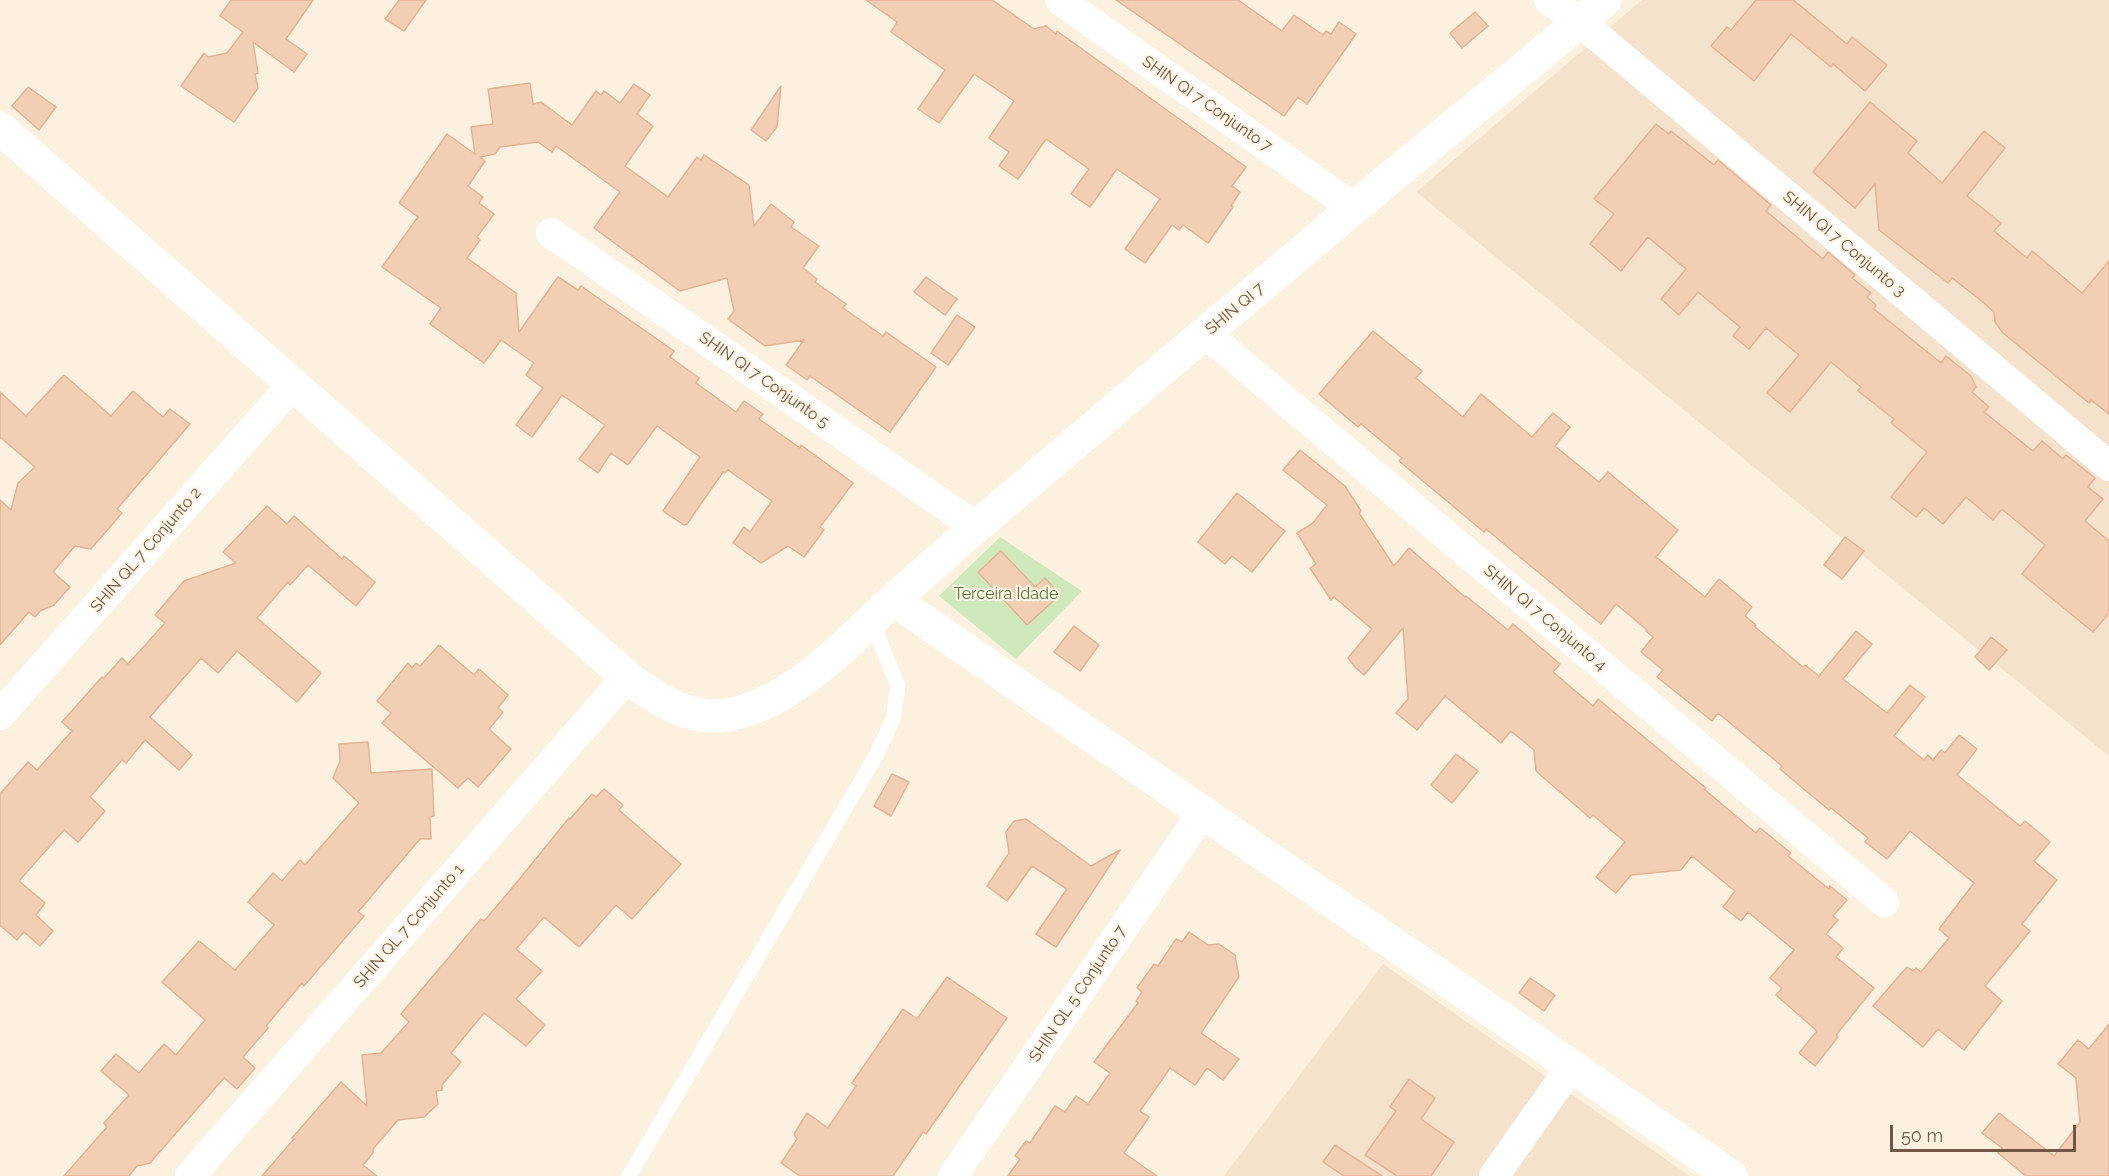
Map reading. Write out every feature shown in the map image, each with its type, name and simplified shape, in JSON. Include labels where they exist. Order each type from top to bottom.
[{"type":"street","name":"SHIN QI 7 Conjunto 7","points":[[1060,0],[1354,208]]},
{"type":"street","points":[[1549,0],[1580,22]]},
{"type":"street","name":"SHIN QI 7","points":[[0,128],[627,676],[655,698],[675,709],[693,714],[729,715],[747,711],[789,690],[829,658],[976,527],[1605,0]]},
{"type":"street","name":"SHIN QI 7 Conjunto 3","points":[[1580,22],[2109,466]]},
{"type":"street","name":"SHIN QI 7 Conjunto 5","points":[[551,233],[976,527]]},
{"type":"street","name":"SHIN QI 7 Conjunto 4","points":[[1206,334],[1884,902]]},
{"type":"street","name":"SHIN QL 7 Conjunto 2","points":[[0,715],[293,384]]},
{"type":"street","points":[[882,610],[1203,812],[1731,1176]]},
{"type":"street","name":"SHIN QL 7 Conjunto 1","points":[[190,1176],[627,676]]},
{"type":"street","name":"SHIN QL 5 Conjunto 7","points":[[953,1176],[1203,812]]},
{"type":"street","points":[[1494,1176],[1571,1067]]},
{"type":"lane","points":[[629,1176],[878,754],[893,719],[898,686],[882,610]]},
{"type":"shaded area","points":[[1642,0],[2109,0],[2109,756],[1416,192]]},
{"type":"shaded area","points":[[1383,964],[1690,1176],[1224,1176]]},
{"type":"green space","name":"Terceira Idade","points":[[1000,537],[1082,591],[1016,659],[939,596]]},
{"type":"building","points":[[231,0],[313,0],[286,39],[307,54],[294,72],[253,42],[258,88],[234,122],[181,86],[204,53],[208,57],[227,53],[243,32],[220,16]]},
{"type":"building","points":[[399,0],[426,0],[404,31],[385,19]]},
{"type":"building","points":[[866,0],[992,0],[1034,29],[1046,26],[1056,34],[1057,31],[1246,167],[1232,186],[1240,192],[1231,206],[1233,207],[1208,243],[1183,225],[1179,230],[1172,225],[1145,263],[1125,249],[1160,199],[1117,169],[1090,207],[1071,194],[1089,169],[1046,139],[1018,179],[999,166],[1009,152],[989,138],[1014,101],[974,74],[939,123],[918,109],[945,70],[891,32],[897,22]]},
{"type":"building","points":[[1116,0],[1238,0],[1282,31],[1294,15],[1323,35],[1326,31],[1331,34],[1339,22],[1356,34],[1307,104],[1298,97],[1284,116]]},
{"type":"building","points":[[1756,0],[1793,0],[1847,44],[1852,37],[1887,65],[1865,91],[1833,64],[1831,67],[1791,34],[1754,81],[1711,46],[1727,27],[1731,30]]},
{"type":"building","points":[[1475,12],[1488,26],[1462,48],[1450,33]]},
{"type":"building","points":[[530,83],[533,104],[541,102],[572,125],[596,91],[601,95],[604,91],[620,103],[634,84],[650,95],[637,114],[653,126],[625,166],[668,197],[697,157],[701,160],[704,155],[749,185],[754,226],[771,204],[794,222],[791,227],[819,246],[803,268],[817,279],[815,282],[846,304],[843,308],[883,336],[886,332],[936,367],[890,432],[810,376],[807,380],[786,365],[804,340],[765,346],[728,319],[734,311],[727,278],[680,291],[594,228],[620,192],[556,146],[552,152],[538,142],[500,147],[495,154],[480,157],[485,161],[468,186],[483,197],[479,203],[494,214],[477,237],[480,240],[467,258],[516,293],[519,332],[558,277],[578,290],[581,286],[674,351],[670,357],[699,378],[696,383],[736,412],[744,401],[763,414],[759,419],[800,448],[801,445],[853,483],[820,527],[824,530],[804,557],[788,546],[761,563],[733,543],[744,527],[750,532],[772,501],[728,470],[723,472],[687,524],[684,525],[663,511],[700,457],[657,426],[628,465],[611,453],[598,473],[579,459],[605,425],[562,395],[532,437],[516,425],[543,388],[526,375],[534,363],[501,340],[484,363],[430,324],[441,308],[382,267],[418,217],[399,203],[447,134],[475,154],[471,127],[493,124],[488,89]]},
{"type":"building","points":[[781,86],[777,127],[766,141],[751,130]]},
{"type":"building","points":[[28,87],[56,107],[39,130],[12,106]]},
{"type":"building","points":[[1870,102],[1917,141],[1908,153],[1942,183],[1984,131],[2005,148],[1967,196],[2001,223],[1994,231],[2027,258],[2032,251],[2082,293],[2109,261],[2109,414],[2091,400],[2089,403],[2003,333],[1995,322],[1994,312],[1978,298],[1952,278],[1948,283],[1879,230],[1875,184],[1855,208],[1813,172]]},
{"type":"building","points":[[1656,124],[1669,134],[1671,131],[1714,165],[1718,160],[1771,205],[1766,211],[1823,259],[1828,252],[1855,275],[1852,278],[1871,293],[1867,297],[1876,305],[1874,309],[1941,363],[1946,356],[1971,376],[1976,387],[1972,392],[1989,407],[1984,412],[2033,451],[2042,441],[2063,459],[2066,455],[2095,478],[2088,487],[2103,499],[2085,521],[2109,541],[2109,613],[2093,632],[2022,574],[2045,545],[2002,509],[1993,520],[1966,497],[1943,524],[1924,508],[1916,517],[1891,497],[1927,452],[1891,423],[1894,419],[1858,391],[1861,387],[1831,362],[1790,412],[1767,393],[1799,355],[1766,328],[1749,349],[1733,336],[1740,327],[1698,292],[1679,315],[1661,299],[1686,269],[1648,237],[1621,271],[1590,244],[1614,214],[1594,199]]},
{"type":"building","points":[[926,277],[957,299],[945,315],[914,292]]},
{"type":"building","points":[[957,315],[975,327],[948,365],[931,353]]},
{"type":"building","points":[[1373,331],[1422,371],[1416,378],[1463,417],[1481,394],[1532,437],[1553,413],[1570,427],[1555,446],[1599,482],[1608,472],[1678,530],[1656,557],[1705,597],[1719,579],[1752,607],[1745,616],[1756,625],[1754,626],[1803,667],[1805,665],[1819,676],[1856,631],[1872,644],[1843,679],[1887,713],[1910,685],[1925,697],[1894,736],[1924,760],[1928,755],[1933,760],[1941,750],[1945,753],[1959,735],[1977,749],[1957,775],[2020,826],[2025,821],[2050,842],[2034,861],[2057,880],[2022,924],[2030,931],[1985,986],[2002,1001],[1964,1050],[1938,1029],[1923,1047],[1873,1006],[1907,967],[1913,971],[1916,968],[1921,972],[1949,938],[1939,929],[1974,883],[1910,831],[1887,859],[1865,842],[1868,838],[1831,808],[1829,810],[1780,769],[1782,766],[1718,713],[1712,721],[1657,677],[1663,670],[1641,652],[1653,637],[1616,604],[1601,624],[1486,529],[1484,532],[1399,461],[1402,458],[1361,424],[1358,427],[1319,394]]},
{"type":"building","points":[[64,375],[111,416],[133,391],[163,417],[170,409],[190,424],[117,509],[122,513],[91,549],[75,546],[53,572],[70,587],[54,605],[40,611],[35,617],[29,612],[0,645],[0,500],[11,510],[18,483],[35,467],[0,437],[0,392],[26,416]]},
{"type":"building","points":[[1300,450],[1345,486],[1361,511],[1359,513],[1394,566],[1409,548],[1465,597],[1508,630],[1513,624],[1560,664],[1553,672],[1593,706],[1598,699],[1706,788],[1704,789],[1756,833],[1760,828],[1791,853],[1788,856],[1829,889],[1830,886],[1847,900],[1833,916],[1838,920],[1826,934],[1843,948],[1836,957],[1874,988],[1836,1035],[1838,1037],[1815,1066],[1799,1053],[1817,1031],[1776,995],[1782,988],[1770,978],[1794,950],[1748,912],[1741,921],[1723,907],[1735,891],[1692,856],[1681,870],[1631,875],[1616,893],[1596,877],[1625,842],[1593,815],[1590,818],[1536,771],[1534,750],[1511,731],[1501,743],[1445,696],[1417,730],[1396,713],[1408,699],[1403,628],[1364,675],[1356,668],[1348,658],[1372,629],[1334,597],[1331,600],[1310,568],[1316,564],[1297,533],[1313,523],[1327,505],[1283,470]]},
{"type":"building","points":[[1237,493],[1285,531],[1252,572],[1232,556],[1225,564],[1198,542]]},
{"type":"building","points":[[267,506],[287,524],[294,516],[342,559],[344,556],[375,582],[356,606],[308,565],[290,585],[288,582],[257,618],[321,673],[297,702],[237,651],[218,673],[201,658],[150,717],[192,755],[179,770],[145,740],[126,763],[122,760],[90,797],[105,811],[78,842],[64,830],[19,881],[45,903],[36,915],[53,931],[40,946],[24,932],[17,940],[0,925],[0,794],[28,762],[37,770],[72,731],[62,722],[102,677],[104,678],[122,658],[128,664],[165,623],[155,615],[184,581],[236,563],[223,552]]},
{"type":"building","points":[[1845,537],[1864,551],[1842,579],[1824,565]]},
{"type":"building","points":[[1001,551],[1035,587],[1045,578],[1060,595],[1027,625],[978,572]]},
{"type":"building","points":[[1074,626],[1099,645],[1080,671],[1054,652]]},
{"type":"building","points":[[1991,637],[2007,650],[1989,670],[1975,657]]},
{"type":"building","points":[[439,645],[474,675],[479,669],[508,695],[498,708],[503,712],[489,729],[511,749],[478,787],[468,778],[458,788],[382,723],[391,713],[377,701],[408,663],[412,668],[416,663],[420,666]]},
{"type":"building","points":[[368,742],[371,773],[432,769],[434,816],[430,817],[431,839],[420,839],[358,912],[364,916],[266,1026],[268,1028],[243,1057],[255,1068],[237,1089],[224,1078],[150,1163],[137,1166],[129,1176],[64,1176],[107,1127],[104,1123],[129,1095],[101,1071],[116,1054],[139,1073],[164,1044],[176,1055],[205,1020],[162,982],[199,941],[235,970],[274,925],[248,902],[273,873],[282,881],[300,860],[305,865],[359,803],[333,778],[340,761],[339,744]]},
{"type":"building","points":[[1456,754],[1478,771],[1452,803],[1431,785]]},
{"type":"building","points":[[892,774],[909,782],[891,816],[874,806]]},
{"type":"building","points":[[604,789],[623,805],[619,810],[681,864],[632,919],[616,905],[579,947],[544,917],[516,949],[542,971],[516,999],[545,1025],[526,1046],[484,1013],[451,1053],[461,1062],[442,1085],[442,1090],[436,1091],[438,1104],[424,1117],[398,1120],[373,1149],[373,1153],[363,1165],[377,1176],[262,1176],[341,1082],[367,1106],[362,1055],[381,1053],[409,1022],[401,1014],[481,919],[484,921],[569,818],[592,794],[596,797]]},
{"type":"building","points":[[1026,819],[1091,866],[1120,850],[1056,947],[1036,934],[1067,889],[1032,866],[1007,901],[987,886],[1009,853],[1006,832],[1014,821]]},
{"type":"building","points":[[1189,932],[1208,945],[1219,944],[1235,955],[1239,977],[1201,1033],[1239,1059],[1223,1080],[1207,1068],[1195,1085],[1170,1068],[1140,1111],[1149,1117],[1124,1153],[1157,1176],[1008,1176],[1020,1159],[1015,1156],[1026,1141],[1030,1143],[1055,1106],[1065,1112],[1076,1096],[1088,1104],[1110,1073],[1094,1062],[1138,1003],[1136,1001],[1142,992],[1137,988],[1154,964],[1158,966],[1176,939],[1182,942]]},
{"type":"building","points":[[947,977],[1007,1018],[926,1134],[923,1132],[893,1176],[800,1176],[781,1163],[797,1139],[794,1134],[807,1113],[828,1128],[856,1086],[852,1083],[903,1009],[917,1019]]},
{"type":"building","points":[[1530,978],[1555,995],[1544,1011],[1519,993]]},
{"type":"building","points":[[2109,1024],[2109,1176],[2026,1176],[1998,1153],[2002,1148],[1982,1133],[1999,1113],[2054,1156],[2080,1122],[2076,1078],[2058,1064],[2078,1040],[2089,1049]]},
{"type":"building","points":[[1409,1079],[1435,1098],[1421,1119],[1454,1142],[1431,1176],[1397,1176],[1365,1155],[1396,1111],[1390,1107]]},
{"type":"building","points":[[1335,1145],[1382,1176],[1344,1176],[1323,1162]]}]
